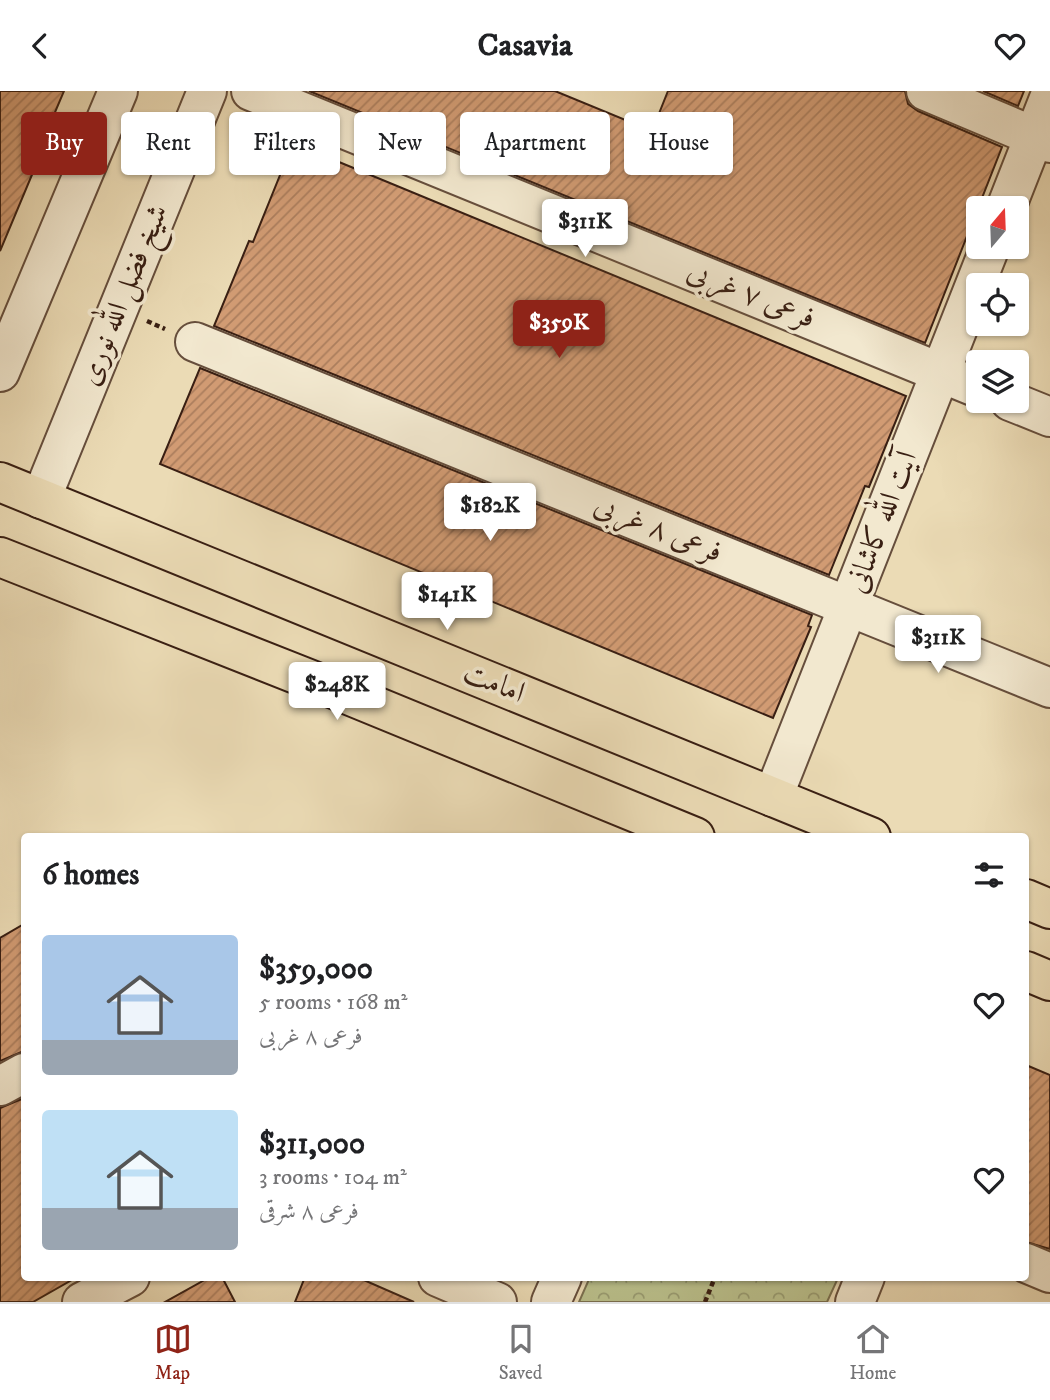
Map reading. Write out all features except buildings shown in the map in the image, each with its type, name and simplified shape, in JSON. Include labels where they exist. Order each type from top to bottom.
[{"type":"main road","name":"امامت","points":[[0,482],[861,833]]},
{"type":"main road","points":[[0,557],[324,685],[685,833]]},
{"type":"main road","points":[[1029,900],[1050,909]]},
{"type":"main road","points":[[1029,972],[1050,981]]},
{"type":"street","points":[[0,372],[118,91]]},
{"type":"street","name":"شیخ فضل الله نوری","points":[[41,499],[207,91]]},
{"type":"street","name":"فرعی ۷ غربی","points":[[251,91],[966,383]]},
{"type":"street","points":[[926,91],[1042,140]]},
{"type":"street","points":[[1012,196],[1042,140],[1050,96]]},
{"type":"street","name":"آیت الله کاشانی","points":[[773,797],[985,259]]},
{"type":"street","name":"فرعی ۸ غربی","points":[[195,342],[1050,688]]},
{"type":"street","points":[[1029,409],[1050,417]]},
{"type":"street","points":[[0,1086],[21,1075]]},
{"type":"street","points":[[1029,1264],[1050,1273]]},
{"type":"street","points":[[82,1302],[122,1281]]},
{"type":"street","points":[[447,1281],[497,1302]]},
{"type":"street","points":[[551,1302],[560,1281]]},
{"type":"street","points":[[855,1302],[863,1281]]},
{"type":"path","points":[[118,309],[195,342]]},
{"type":"path","points":[[705,1302],[713,1281]]},
{"type":"green space","points":[[588,1281],[837,1281],[827,1302],[579,1302]]}]
